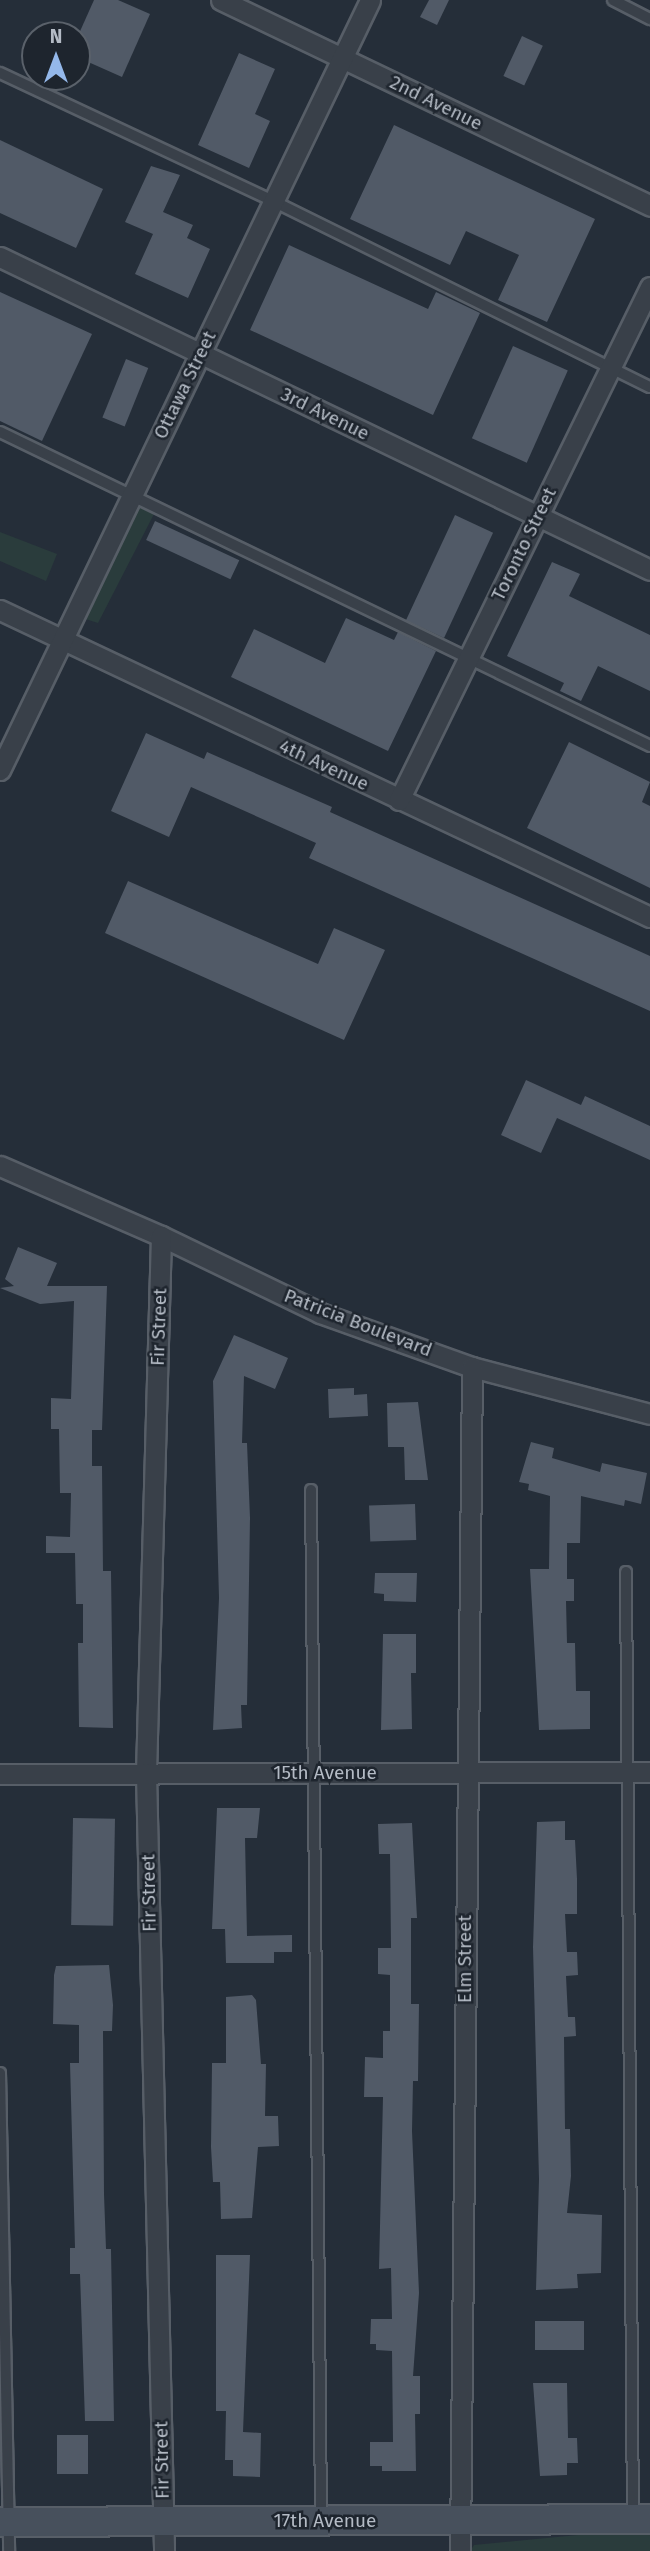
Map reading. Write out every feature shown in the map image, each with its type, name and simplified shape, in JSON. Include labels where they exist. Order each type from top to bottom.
[{"type":"street","name":"2nd Avenue","points":[[221,0],[650,206]]},
{"type":"street","name":"Ottawa Street","points":[[0,770],[60,639],[201,355],[370,0]]},
{"type":"street","name":"3rd Avenue","points":[[0,257],[650,570]]},
{"type":"street","name":"Toronto Street","points":[[399,800],[650,287]]},
{"type":"street","name":"4th Avenue","points":[[0,610],[650,917]]},
{"type":"street","name":"Patricia Boulevard","points":[[0,1166],[161,1236],[320,1313],[472,1367],[650,1414]]},
{"type":"street","name":"Fir Street","points":[[161,1236],[146,1773],[164,2551]]},
{"type":"street","name":"Elm Street","points":[[460,2551],[472,1367]]},
{"type":"street","name":"15th Avenue","points":[[0,1774],[650,1772]]},
{"type":"street","name":"17th Avenue","points":[[5,2521],[642,2520]]},
{"type":"lane","points":[[612,0],[650,19]]},
{"type":"lane","points":[[0,74],[274,201],[650,387]]},
{"type":"lane","points":[[0,432],[470,656],[650,746]]},
{"type":"lane","points":[[311,1490],[321,2521]]},
{"type":"lane","points":[[626,1572],[627,1772],[642,2520]]},
{"type":"lane","points":[[0,2073],[5,2521],[9,2551]]},
{"type":"shaded area","points":[[132,504],[154,514],[98,623],[79,617]]},
{"type":"shaded area","points":[[0,532],[57,554],[46,581],[0,561]]},
{"type":"shaded area","points":[[650,2528],[650,2551],[470,2551],[474,2545]]},
{"type":"building","points":[[94,0],[118,0],[150,14],[122,77],[91,63],[91,21],[85,21]]},
{"type":"building","points":[[429,0],[449,0],[437,25],[420,17]]},
{"type":"building","points":[[522,36],[543,46],[524,86],[503,76]]},
{"type":"building","points":[[239,53],[275,69],[255,114],[270,121],[249,168],[198,145]]},
{"type":"building","points":[[394,125],[595,219],[547,322],[498,300],[519,255],[466,231],[450,265],[350,219]]},
{"type":"building","points":[[0,140],[103,189],[76,248],[0,213]]},
{"type":"building","points":[[151,166],[180,175],[163,212],[193,225],[187,238],[210,249],[188,298],[135,274],[153,234],[125,222]]},
{"type":"building","points":[[289,245],[428,309],[436,292],[480,313],[433,415],[250,330]]},
{"type":"building","points":[[0,292],[92,334],[42,441],[0,421]]},
{"type":"building","points":[[513,346],[568,370],[527,463],[472,438]]},
{"type":"building","points":[[126,359],[148,368],[125,426],[102,417]]},
{"type":"building","points":[[455,515],[493,533],[444,638],[406,620]]},
{"type":"building","points":[[155,521],[239,560],[230,579],[146,540]]},
{"type":"building","points":[[552,562],[580,574],[569,596],[650,635],[650,691],[598,666],[581,701],[560,691],[564,683],[507,656]]},
{"type":"building","points":[[346,618],[394,640],[398,632],[436,651],[388,751],[231,677],[254,629],[325,663]]},
{"type":"building","points":[[146,733],[204,759],[207,752],[332,807],[330,812],[650,956],[650,1011],[309,858],[316,843],[191,787],[169,837],[111,811]]},
{"type":"building","points":[[569,742],[650,782],[642,802],[650,806],[650,888],[527,828]]},
{"type":"building","points":[[128,881],[318,964],[334,928],[385,950],[344,1040],[105,933]]},
{"type":"building","points":[[526,1080],[581,1105],[585,1096],[650,1126],[650,1160],[557,1118],[541,1153],[501,1135]]},
{"type":"building","points":[[18,1247],[57,1263],[47,1286],[107,1286],[102,1430],[92,1430],[92,1466],[102,1466],[103,1571],[111,1571],[113,1728],[79,1727],[78,1643],[83,1643],[83,1604],[76,1604],[75,1553],[46,1553],[46,1536],[70,1537],[71,1493],[60,1493],[59,1429],[51,1429],[51,1398],[71,1399],[74,1301],[40,1304],[0,1288],[14,1286],[5,1279]]},
{"type":"building","points":[[234,1335],[288,1358],[275,1389],[244,1376],[242,1443],[247,1443],[250,1518],[247,1705],[241,1705],[242,1728],[213,1730],[219,1598],[213,1381]]},
{"type":"building","points":[[354,1388],[354,1395],[367,1394],[368,1416],[329,1418],[328,1389]]},
{"type":"building","points":[[418,1402],[428,1480],[405,1480],[404,1447],[388,1447],[387,1403]]},
{"type":"building","points":[[531,1442],[554,1448],[552,1458],[600,1472],[602,1463],[647,1473],[641,1504],[625,1500],[624,1506],[581,1496],[580,1543],[567,1543],[567,1579],[574,1579],[574,1601],[566,1601],[567,1643],[575,1643],[576,1691],[590,1691],[590,1729],[539,1730],[530,1569],[549,1569],[550,1496],[528,1490],[529,1484],[519,1482]]},
{"type":"building","points":[[415,1504],[416,1540],[370,1542],[369,1506]]},
{"type":"building","points":[[375,1573],[417,1573],[416,1602],[384,1601],[384,1594],[374,1593]]},
{"type":"building","points":[[383,1634],[416,1634],[416,1673],[411,1673],[412,1729],[381,1730]]},
{"type":"building","points":[[217,1808],[260,1808],[257,1838],[245,1838],[247,1936],[292,1935],[292,1952],[274,1952],[274,1963],[226,1963],[225,1929],[212,1929]]},
{"type":"building","points":[[73,1818],[115,1819],[113,1926],[71,1925]]},
{"type":"building","points":[[565,1821],[565,1840],[575,1840],[577,1879],[577,1914],[565,1914],[567,1952],[577,1952],[578,1975],[566,1976],[568,2017],[575,2017],[576,2036],[564,2037],[565,2129],[570,2129],[571,2176],[567,2213],[602,2215],[601,2273],[577,2274],[578,2288],[536,2290],[539,2179],[533,1947],[537,1822]]},
{"type":"building","points":[[412,1823],[417,1918],[411,1918],[411,2004],[419,2004],[418,2081],[413,2081],[412,2131],[419,2293],[413,2376],[420,2376],[420,2414],[415,2414],[416,2471],[382,2471],[382,2466],[370,2466],[370,2442],[393,2442],[392,2351],[376,2350],[376,2344],[370,2344],[371,2319],[392,2319],[391,2268],[379,2269],[383,2097],[364,2097],[365,2057],[383,2058],[383,2031],[390,2031],[390,1975],[378,1974],[378,1948],[391,1948],[390,1854],[379,1854],[378,1824]]},
{"type":"building","points":[[109,1965],[113,2005],[112,2031],[103,2031],[104,2194],[106,2249],[111,2249],[114,2421],[85,2421],[80,2274],[70,2274],[70,2248],[75,2248],[70,2063],[79,2063],[79,2025],[53,2024],[54,1975],[56,1966]]},
{"type":"building","points":[[252,1995],[256,2000],[261,2064],[266,2064],[265,2116],[278,2116],[279,2146],[258,2147],[252,2218],[221,2219],[220,2182],[213,2182],[212,2063],[226,2063],[226,1997]]},
{"type":"building","points":[[216,2255],[250,2255],[243,2432],[261,2433],[260,2477],[233,2476],[233,2460],[225,2460],[226,2411],[216,2411]]},
{"type":"building","points":[[535,2321],[584,2321],[584,2350],[535,2350]]},
{"type":"building","points":[[533,2383],[567,2383],[568,2438],[577,2438],[578,2463],[567,2463],[567,2475],[540,2476]]},
{"type":"building","points":[[57,2435],[88,2435],[88,2474],[57,2474]]}]
